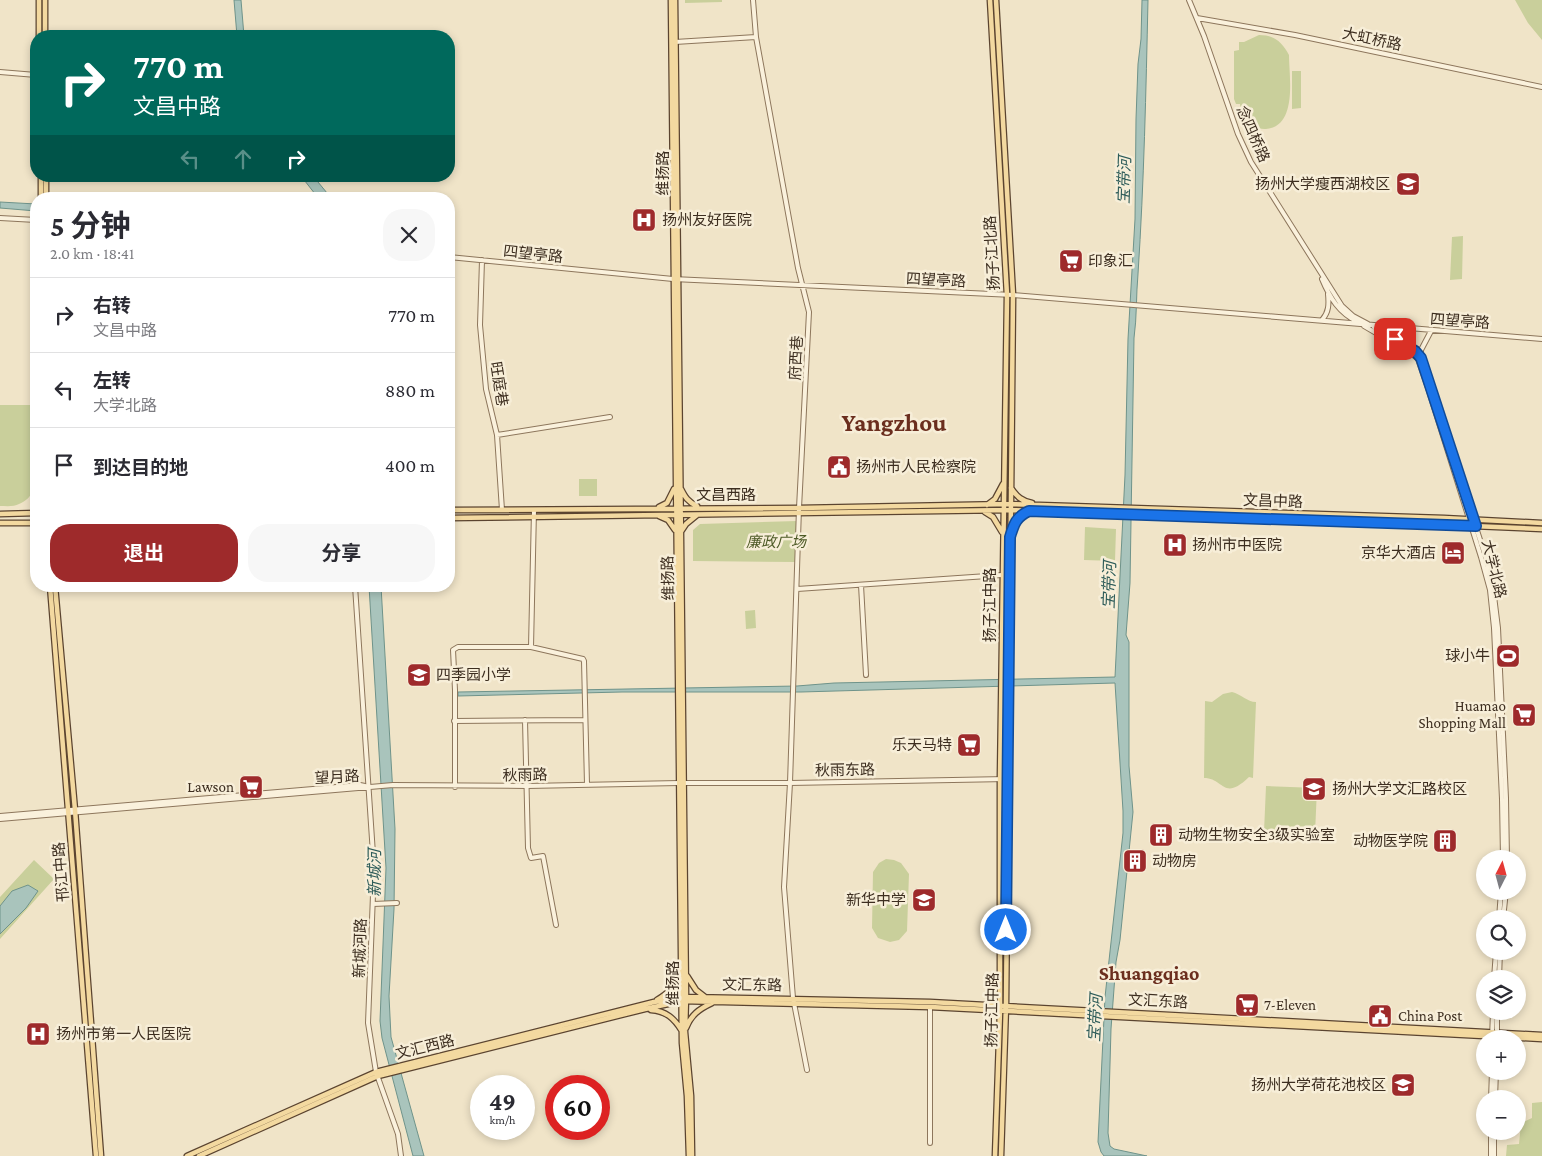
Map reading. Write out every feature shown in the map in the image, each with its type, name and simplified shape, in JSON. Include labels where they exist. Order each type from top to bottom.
[{"type":"main road","points":[[39,0],[39,30]]},
{"type":"main road","points":[[45,0],[45,30]]},
{"type":"main road","name":"维扬路","points":[[671,0],[684,974],[683,1032],[691,1096],[690,1156]]},
{"type":"main road","name":"维扬路","points":[[675,0],[675,279]]},
{"type":"main road","name":"扬子江北路","points":[[990,0],[1007,295],[1003,504]]},
{"type":"main road","name":"扬子江北路","points":[[996,0],[1013,295],[1010,504]]},
{"type":"main road","points":[[986,505],[995,500],[1004,480]]},
{"type":"main road","points":[[658,508],[666,503],[677,486],[691,504],[700,508]]},
{"type":"main road","points":[[1010,487],[1016,496],[1023,501],[1045,506]]},
{"type":"main road","name":"文昌西路","points":[[455,518],[678,515],[1003,504]]},
{"type":"main road","name":"文昌中路","points":[[1003,504],[1542,523]]},
{"type":"main road","name":"扬子江中路","points":[[995,1156],[1003,1008],[1000,779],[1003,504]]},
{"type":"main road","name":"扬子江中路","points":[[1001,1156],[1010,504]]},
{"type":"main road","name":"文昌西路","points":[[455,510],[658,508],[799,511],[1010,510]]},
{"type":"main road","name":"文昌中路","points":[[1010,510],[1542,529]]},
{"type":"main road","points":[[984,511],[993,517],[1003,535]]},
{"type":"main road","points":[[1010,537],[1014,522],[1029,511]]},
{"type":"main road","points":[[0,514],[30,513]]},
{"type":"main road","points":[[657,515],[668,520],[678,533],[697,514]]},
{"type":"main road","points":[[0,523],[30,523]]},
{"type":"main road","name":"邗江中路","points":[[51,592],[99,1155]]},
{"type":"main road","name":"邗江中路","points":[[56,592],[75,812],[99,1155]]},
{"type":"main road","points":[[654,1002],[672,989],[684,974],[696,990],[705,997]]},
{"type":"main road","name":"文汇东路","points":[[684,999],[705,997],[930,1007],[1003,1008]]},
{"type":"main road","name":"文汇东路","points":[[684,999],[715,1002],[794,1001],[1003,1008],[1476,1034]]},
{"type":"main road","name":"文汇西路","points":[[402,1068],[654,1002],[684,999]]},
{"type":"main road","name":"文汇西路","points":[[187,1156],[377,1074],[684,999]]},
{"type":"main road","points":[[645,1009],[659,1010],[672,1017],[683,1032],[690,1019],[698,1010],[715,1002]]},
{"type":"main road","name":"文汇东路","points":[[1526,1035],[1542,1035]]},
{"type":"main road","name":"文汇东路","points":[[1526,1038],[1542,1039]]},
{"type":"main road","name":"文汇西路","points":[[199,1156],[377,1074]]},
{"type":"street","name":"府西巷","points":[[753,0],[756,37],[802,284],[809,312],[784,887],[794,1001],[807,1070]]},
{"type":"street","name":"念四桥路","points":[[1189,0],[1250,162],[1342,306],[1353,316],[1371,325]]},
{"type":"street","name":"大虹桥路","points":[[1196,18],[1295,35],[1542,87]]},
{"type":"street","points":[[675,42],[756,37]]},
{"type":"street","points":[[0,72],[30,74]]},
{"type":"street","points":[[0,218],[30,220]]},
{"type":"street","name":"四望亭路","points":[[455,258],[675,279],[1013,295],[1542,339]]},
{"type":"street","name":"旺庭巷","points":[[482,260],[480,325],[486,389],[497,435],[502,510]]},
{"type":"street","name":"念四桥路","points":[[1317,268],[1328,294],[1339,309],[1348,318],[1361,324]]},
{"type":"street","points":[[1322,320],[1326,316],[1329,306],[1328,294]]},
{"type":"street","name":"大学北路","points":[[1361,324],[1418,359],[1493,588],[1498,628],[1507,850]]},
{"type":"street","points":[[1371,325],[1415,351],[1421,358]]},
{"type":"street","points":[[1421,358],[1421,350],[1431,330]]},
{"type":"street","name":"大学北路","points":[[1421,358],[1471,520]]},
{"type":"street","points":[[497,435],[610,417]]},
{"type":"street","points":[[531,646],[534,510]]},
{"type":"street","name":"大学北路","points":[[1473,526],[1490,590],[1494,628],[1503,850]]},
{"type":"street","points":[[797,589],[1002,576]]},
{"type":"street","points":[[860,585],[866,674]]},
{"type":"street","name":"新城河路","points":[[355,592],[374,869],[368,1023],[377,1074],[398,1134],[402,1156]]},
{"type":"street","points":[[455,787],[454,649],[458,647],[531,646],[583,659],[587,784]]},
{"type":"street","points":[[525,720],[528,848],[531,858],[543,856],[556,925]]},
{"type":"street","points":[[454,721],[585,720]]},
{"type":"street","name":"秋雨东路","points":[[681,783],[1007,779]]},
{"type":"street","name":"秋雨路","points":[[367,787],[681,783]]},
{"type":"street","name":"望月路","points":[[0,818],[351,790],[367,787]]},
{"type":"street","points":[[373,904],[397,903]]},
{"type":"street","points":[[930,1007],[930,1143]]},
{"type":"street","points":[[1493,1140],[1493,1156]]},
{"type":"green space","points":[[685,0],[722,0],[722,2],[685,3]]},
{"type":"green space","points":[[1515,0],[1542,0],[1542,40],[1528,23]]},
{"type":"green space","points":[[1259,35],[1269,36],[1277,40],[1289,55],[1290,99],[1287,110],[1283,119],[1276,126],[1266,129],[1259,128],[1242,120],[1240,104],[1236,104],[1234,99],[1234,51],[1239,50],[1239,42],[1244,42]]},
{"type":"green space","points":[[1292,71],[1301,71],[1301,108],[1292,109]]},
{"type":"green space","points":[[1463,236],[1462,279],[1450,280],[1452,237]]},
{"type":"green space","points":[[0,405],[30,405],[30,496],[17,505],[0,506]]},
{"type":"green space","points":[[579,479],[597,479],[597,496],[579,496]]},
{"type":"green space","name":"廉政广场","points":[[797,521],[796,562],[693,561],[693,530],[700,524]]},
{"type":"green space","points":[[1085,527],[1116,529],[1115,561],[1084,560]]},
{"type":"green space","points":[[755,610],[756,628],[746,629],[745,611]]},
{"type":"green space","points":[[1232,692],[1256,702],[1253,778],[1249,777],[1234,788],[1229,788],[1211,779],[1204,778],[1205,701],[1212,702],[1223,694]]},
{"type":"green space","points":[[1266,786],[1317,788],[1315,834],[1264,832]]},
{"type":"green space","points":[[886,859],[901,863],[909,874],[907,931],[899,940],[890,942],[878,938],[872,928],[873,872],[879,863]]},
{"type":"green space","points":[[34,860],[54,879],[0,939],[0,897]]},
{"type":"green space","points":[[1542,1102],[1542,1156],[1506,1156],[1507,1145],[1519,1144],[1519,1140],[1526,1140],[1526,1121],[1532,1118],[1532,1103]]},
{"type":"water","points":[[234,0],[241,0],[244,30],[236,30]]},
{"type":"water","points":[[1142,0],[1148,0],[1142,205],[1134,338],[1130,583],[1126,635],[1129,642],[1129,766],[1133,812],[1116,962],[1111,1029],[1108,1133],[1110,1146],[1114,1149],[1147,1156],[1104,1156],[1098,1142],[1105,997],[1123,833],[1115,683],[801,692],[622,692],[458,696],[458,692],[797,686],[834,683],[1115,677],[1125,475],[1128,339],[1135,219],[1136,119]]},
{"type":"water","points":[[306,182],[318,182],[326,192],[314,192]]},
{"type":"water","points":[[0,202],[30,204],[30,210],[0,208]]},
{"type":"water","points":[[369,592],[381,592],[395,829],[394,909],[389,996],[391,1037],[424,1156],[413,1156],[382,1038],[380,1021],[386,868]]},
{"type":"water","points":[[28,885],[38,891],[26,908],[0,934],[0,906],[12,891]]},
{"type":"place","name":"扬州大学瘦西湖校区","points":[[1408,184]]},
{"type":"place","name":"扬州友好医院","points":[[644,220]]},
{"type":"place","name":"印象汇","points":[[1071,261]]},
{"type":"place","name":"扬州市人民检察院","points":[[839,467]]},
{"type":"place","name":"扬州市中医院","points":[[1175,545]]},
{"type":"place","name":"京华大酒店","points":[[1453,553]]},
{"type":"place","name":"球小牛","points":[[1508,656]]},
{"type":"place","name":"四季园小学","points":[[419,675]]},
{"type":"place","name":"Huamao Shopping Mall","points":[[1524,715]]},
{"type":"place","name":"乐天马特","points":[[969,745]]},
{"type":"place","name":"Lawson","points":[[251,787]]},
{"type":"place","name":"扬州大学文汇路校区","points":[[1314,789]]},
{"type":"place","name":"动物生物安全3级实验室","points":[[1161,835]]},
{"type":"place","name":"动物医学院","points":[[1445,841]]},
{"type":"place","name":"动物房","points":[[1135,861]]},
{"type":"place","name":"新华中学","points":[[924,900]]},
{"type":"place","name":"7-Eleven","points":[[1247,1005]]},
{"type":"place","name":"China Post","points":[[1380,1016]]},
{"type":"place","name":"扬州市第一人民医院","points":[[38,1034]]},
{"type":"place","name":"扬州大学荷花池校区","points":[[1403,1085]]},
{"type":"district","name":"Yangzhou","points":[[894,422]]},
{"type":"district","name":"Shuangqiao","points":[[1149,973]]},
{"type":"route","points":[[1006,930],[1010,537],[1014,522],[1029,511],[1476,526],[1421,358],[1415,351],[1395,339]]},
{"type":"water label","name":"宝带河","points":[[1124,180]]},
{"type":"water label","name":"宝带河","points":[[1109,585]]},
{"type":"water label","name":"新城河","points":[[374,873]]},
{"type":"water label","name":"宝带河","points":[[1095,1018]]}]
